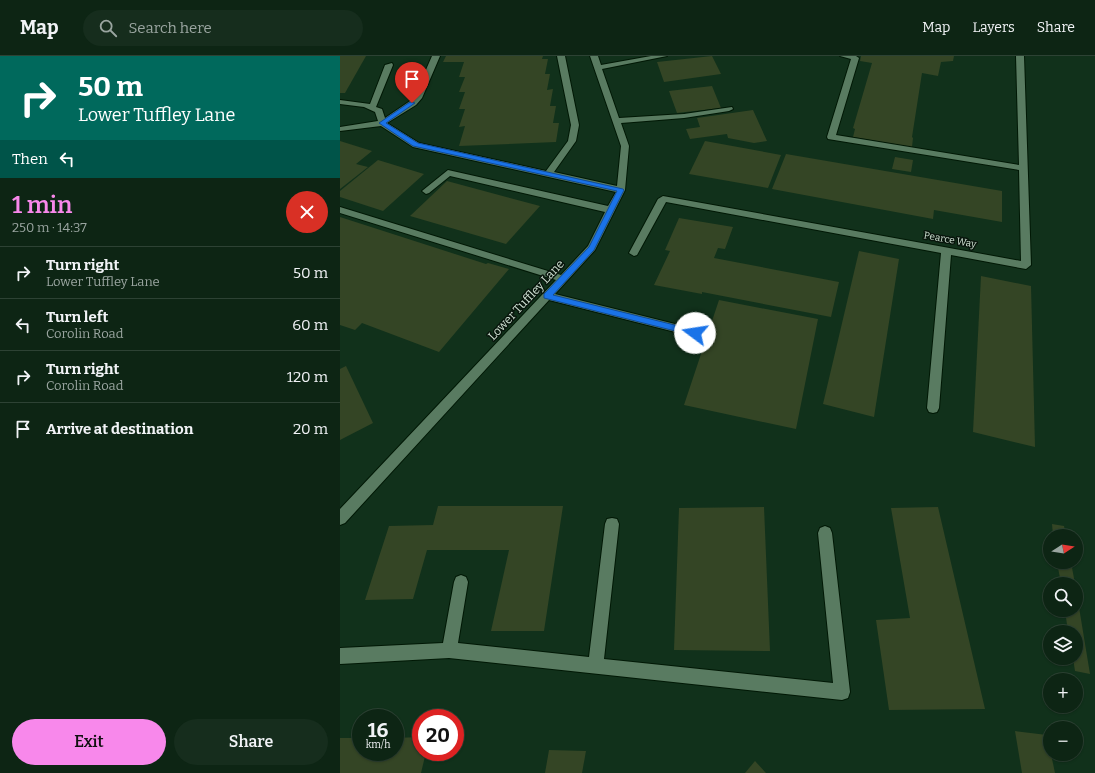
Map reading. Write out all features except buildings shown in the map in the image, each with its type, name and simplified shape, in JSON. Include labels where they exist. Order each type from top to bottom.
[{"type":"street","points":[[343,128],[382,123],[412,103],[422,91],[436,56]]},
{"type":"street","points":[[548,174],[572,141],[575,125],[561,56]]},
{"type":"street","name":"Lower Tuffley Lane","points":[[341,517],[592,248],[621,190],[625,146],[594,56]]},
{"type":"street","points":[[598,68],[663,56]]},
{"type":"street","points":[[844,56],[855,58],[831,137],[1024,168]]},
{"type":"street","name":"Pearce Way","points":[[634,253],[663,199],[1026,265],[1020,56]]},
{"type":"street","points":[[372,108],[389,65]]},
{"type":"street","points":[[340,102],[366,105],[379,111],[382,123],[416,145],[621,190]]},
{"type":"street","points":[[616,121],[684,116],[729,109]]},
{"type":"street","points":[[426,191],[448,173],[611,210]]},
{"type":"street","points":[[340,210],[563,279]]},
{"type":"street","points":[[933,408],[946,250]]},
{"type":"street","points":[[547,296],[695,333]]},
{"type":"street","points":[[596,665],[612,524]]},
{"type":"street","points":[[340,656],[449,650],[842,692],[825,533]]},
{"type":"street","points":[[449,650],[461,582]]},
{"type":"route","points":[[412,103],[382,123],[416,145],[621,190],[592,248],[547,296],[695,333]]}]
